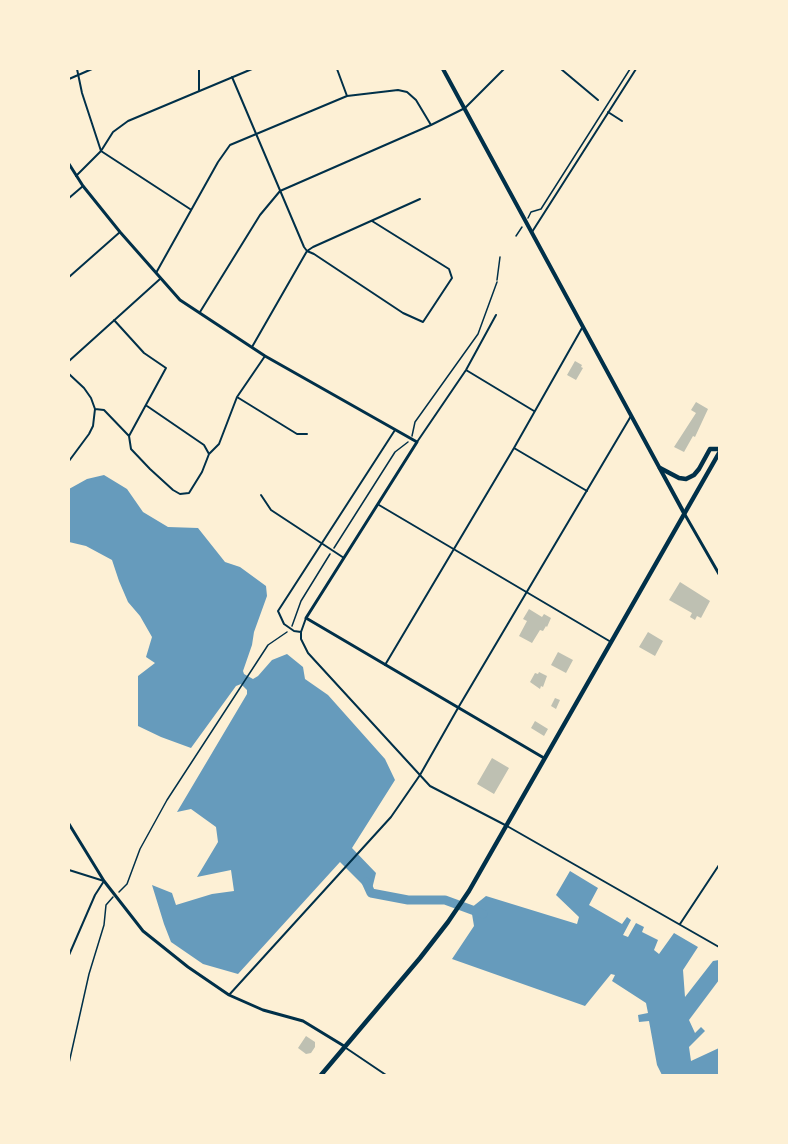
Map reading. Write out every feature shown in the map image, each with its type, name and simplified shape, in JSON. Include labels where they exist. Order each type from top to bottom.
[{"type":"highway","points":[[321,1075],[420,958],[469,891],[719,451],[710,449],[694,475],[686,479],[679,478],[660,468]]},
{"type":"main road","points":[[443,69],[684,513]]},
{"type":"street","points":[[77,69],[101,151],[192,210]]},
{"type":"street","points":[[69,79],[92,69]]},
{"type":"street","points":[[199,69],[199,90]]},
{"type":"street","points":[[76,176],[101,151],[113,132],[128,121],[252,69]]},
{"type":"street","points":[[337,69],[347,96]]},
{"type":"street","points":[[200,312],[260,215],[280,191],[465,108],[504,69]]},
{"type":"street","points":[[561,69],[598,100]]},
{"type":"street","points":[[532,232],[636,69]]},
{"type":"street","points":[[232,77],[304,247],[403,313],[423,322],[452,278],[449,269],[372,221]]},
{"type":"street","points":[[156,273],[218,162],[230,145],[347,96],[398,90],[407,92],[416,100],[431,125]]},
{"type":"street","points":[[608,112],[622,122]]},
{"type":"street","points":[[69,164],[83,186],[120,232],[180,300],[265,356],[417,442]]},
{"type":"street","points":[[69,198],[83,186]]},
{"type":"street","points":[[252,347],[308,251],[420,198]]},
{"type":"street","points":[[69,277],[120,232]]},
{"type":"street","points":[[69,361],[160,279]]},
{"type":"street","points":[[496,315],[466,369],[306,618],[301,632],[302,639],[308,653],[430,786],[507,826],[719,947]]},
{"type":"street","points":[[114,320],[144,353],[166,368],[129,436]]},
{"type":"street","points":[[386,665],[583,326]]},
{"type":"street","points":[[95,409],[104,410],[129,436],[131,449],[150,469],[180,494],[189,493],[202,472],[208,454],[219,444],[237,397],[265,356]]},
{"type":"street","points":[[466,369],[534,411]]},
{"type":"street","points":[[69,374],[84,388],[95,409],[93,426],[69,461]]},
{"type":"street","points":[[237,397],[297,434],[307,434]]},
{"type":"street","points":[[147,406],[204,445],[208,454]]},
{"type":"street","points":[[229,994],[391,817],[420,776],[631,415]]},
{"type":"street","points":[[301,632],[294,631],[284,624],[278,611],[395,430]]},
{"type":"street","points":[[514,448],[587,491]]},
{"type":"street","points":[[261,495],[271,510],[344,558]]},
{"type":"street","points":[[378,505],[611,642]]},
{"type":"street","points":[[684,513],[719,574]]},
{"type":"street","points":[[306,618],[544,758]]},
{"type":"street","points":[[69,825],[104,881],[143,932],[188,967],[229,994],[263,1010],[316,1027],[386,1075]]},
{"type":"street","points":[[680,924],[719,865]]},
{"type":"street","points":[[69,870],[104,881]]},
{"type":"street","points":[[69,955],[95,895],[104,881]]},
{"type":"street","points":[[599,1075],[605,1075]]},
{"type":"lane","points":[[497,280],[500,257]]},
{"type":"path","points":[[531,212],[541,209],[630,69]]},
{"type":"path","points":[[414,434],[415,422],[478,334],[497,280]]},
{"type":"path","points":[[335,546],[395,452],[406,444]]},
{"type":"path","points":[[293,625],[301,601],[331,553]]},
{"type":"path","points":[[118,892],[127,884],[140,849],[167,800],[247,677],[268,645],[289,631]]},
{"type":"path","points":[[69,1063],[104,925],[106,905],[111,898]]},
{"type":"water","points":[[104,475],[127,489],[143,512],[168,527],[198,528],[225,562],[240,567],[266,586],[267,596],[254,632],[244,674],[253,679],[272,660],[287,654],[303,667],[305,679],[328,695],[385,759],[395,780],[352,848],[376,873],[371,893],[340,862],[238,974],[203,964],[171,942],[152,885],[172,893],[176,905],[212,894],[234,891],[231,870],[197,877],[218,842],[216,827],[191,809],[177,812],[247,694],[247,690],[241,684],[236,686],[191,748],[138,726],[138,676],[155,663],[146,657],[152,637],[140,616],[128,602],[112,560],[86,546],[69,542],[69,489],[87,479]]},
{"type":"water","points":[[570,871],[598,888],[589,905],[622,924],[627,917],[631,920],[623,935],[628,937],[636,923],[644,927],[642,932],[658,940],[654,950],[659,954],[674,933],[698,947],[683,970],[685,997],[713,961],[719,960],[719,980],[689,1020],[695,1033],[701,1027],[705,1031],[689,1047],[691,1061],[719,1048],[719,1075],[662,1075],[657,1065],[649,1021],[639,1022],[638,1015],[648,1013],[646,1003],[612,981],[615,975],[611,974],[585,1006],[452,959],[474,926],[471,908],[486,896],[577,924],[579,917],[556,895]]},
{"type":"building","points":[[575,361],[583,368],[576,380],[567,375]]},
{"type":"building","points":[[696,402],[708,409],[695,437],[693,436],[684,452],[674,447],[696,413],[691,410]]},
{"type":"building","points":[[680,582],[710,601],[701,618],[697,616],[695,620],[690,617],[692,613],[669,600]]},
{"type":"building","points":[[529,609],[542,617],[544,614],[551,618],[547,627],[543,631],[540,630],[532,643],[519,636],[527,621],[523,619]]},
{"type":"building","points":[[648,632],[663,641],[655,656],[639,647]]},
{"type":"building","points":[[558,652],[573,660],[566,673],[551,665]]},
{"type":"building","points":[[539,672],[547,676],[540,689],[530,682],[535,673]]},
{"type":"building","points":[[555,698],[560,700],[556,709],[551,706]]},
{"type":"building","points":[[535,721],[548,729],[544,736],[531,728]]},
{"type":"building","points":[[492,758],[509,768],[494,794],[477,784]]},
{"type":"building","points":[[306,1036],[315,1042],[315,1047],[311,1053],[306,1054],[298,1048]]},
{"type":"waterway","points":[[366,882],[371,893],[408,900],[445,900],[483,914]]}]
